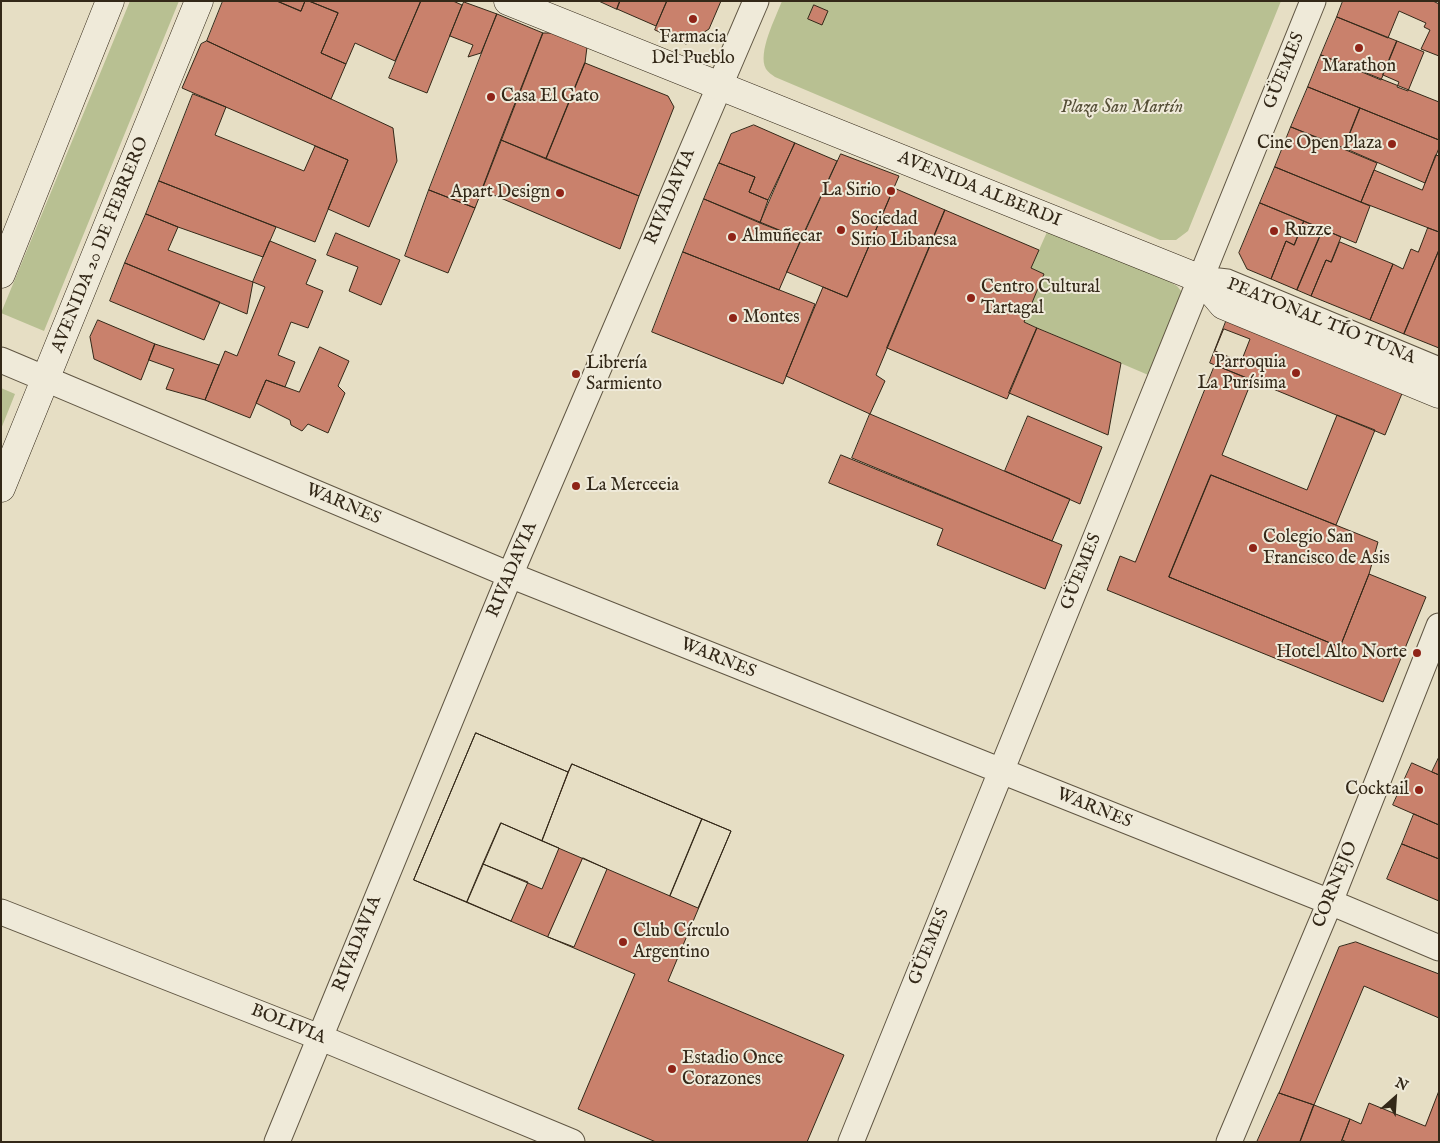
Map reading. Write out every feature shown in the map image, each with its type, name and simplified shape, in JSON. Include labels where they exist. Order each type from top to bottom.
[{"type":"main road","points":[[1,274],[110,1]]},
{"type":"main road","name":"AVENIDA 20 DE FEBRERO","points":[[1,488],[199,1]]},
{"type":"main road","name":"AVENIDA ALBERDI","points":[[508,1],[1201,279],[1223,305],[1439,394]]},
{"type":"street","name":"RIVADAVIA","points":[[277,1142],[510,575],[756,1]]},
{"type":"street","name":"GÜEMES","points":[[851,1142],[1313,1]]},
{"type":"street","name":"PEATONAL TÍO TUNA","points":[[1201,279],[1227,282],[1439,370]]},
{"type":"street","name":"WARNES","points":[[1,360],[510,575],[1330,902],[1439,948]]},
{"type":"street","name":"CORNEJO","points":[[1229,1142],[1330,902],[1439,626]]},
{"type":"street","name":"BOLIVIA","points":[[1,912],[319,1037],[572,1142]]},
{"type":"green space","points":[[130,1],[179,1],[44,331],[1,313]]},
{"type":"green space","name":"Plaza San Martín","points":[[782,1],[1281,1],[1188,231],[1176,240],[1160,240],[775,77],[766,69],[764,54],[768,35]]},
{"type":"green space","points":[[1047,232],[1162,277],[1177,286],[1182,292],[1153,377],[1024,322],[1044,274],[1031,268]]},
{"type":"green space","points":[[1,388],[15,394],[1,429]]},
{"type":"building","points":[[223,1],[277,1],[301,11],[305,1],[309,1],[338,13],[321,53],[346,64],[331,99],[207,41]]},
{"type":"building","points":[[277,1],[305,1],[301,11]]},
{"type":"building","points":[[309,1],[421,1],[395,61],[355,43],[346,64],[321,53],[338,13]]},
{"type":"building","points":[[421,1],[453,1],[462,5],[427,93],[389,78]]},
{"type":"building","points":[[599,1],[620,1],[617,9]]},
{"type":"building","points":[[620,1],[667,1],[656,26],[617,9]]},
{"type":"building","points":[[667,1],[721,1],[709,29],[686,44],[655,30]]},
{"type":"building","points":[[1343,1],[1433,1],[1439,4],[1439,56],[1421,49],[1430,30],[1424,27],[1426,23],[1399,11],[1388,38],[1337,17]]},
{"type":"building","points":[[464,2],[497,14],[481,53],[468,57],[473,45],[450,36]]},
{"type":"building","points":[[814,5],[828,11],[822,25],[808,19]]},
{"type":"building","name":"Casa El Gato","points":[[497,14],[543,33],[475,208],[429,190]]},
{"type":"building","name":"Marathon","points":[[1337,17],[1397,41],[1381,80],[1321,55]]},
{"type":"building","points":[[543,33],[556,33],[587,47],[585,63],[546,159],[501,140]]},
{"type":"building","points":[[207,41],[393,128],[397,161],[369,227],[328,209],[348,160],[182,88],[201,44]]},
{"type":"building","points":[[1397,41],[1424,52],[1408,91],[1397,87],[1399,82],[1383,75]]},
{"type":"building","points":[[1321,55],[1439,102],[1439,140],[1308,87]]},
{"type":"building","points":[[585,63],[668,96],[674,107],[639,196],[546,159]]},
{"type":"building","points":[[1308,87],[1360,108],[1344,148],[1291,127]]},
{"type":"building","points":[[193,94],[226,107],[215,135],[304,171],[315,146],[348,160],[315,242],[159,181]]},
{"type":"building","name":"Cine Open Plaza","points":[[1360,108],[1439,140],[1439,148],[1425,183],[1344,148]]},
{"type":"building","points":[[754,125],[795,143],[768,200],[749,192],[755,177],[719,163],[731,134]]},
{"type":"building","points":[[1291,127],[1377,163],[1361,202],[1275,167]]},
{"type":"building","name":"Apart Design","points":[[501,140],[639,196],[620,249],[482,190]]},
{"type":"building","points":[[795,143],[837,161],[801,239],[760,223]]},
{"type":"building","name":"Sociedad Sirio Libanesa","points":[[841,154],[899,176],[847,297],[787,272]]},
{"type":"building","points":[[1436,155],[1439,156],[1439,232],[1361,202],[1374,170],[1422,190]]},
{"type":"building","points":[[719,163],[755,177],[749,192],[768,200],[760,223],[704,199]]},
{"type":"building","points":[[1275,167],[1370,206],[1356,243],[1260,203]]},
{"type":"building","points":[[159,181],[276,227],[263,257],[146,214]]},
{"type":"building","points":[[894,188],[945,210],[876,375],[885,381],[870,414],[786,376],[823,287],[847,297]]},
{"type":"building","points":[[429,190],[475,208],[448,273],[405,256]]},
{"type":"building","points":[[704,199],[801,239],[779,290],[683,252]]},
{"type":"building","name":"Ruzze","points":[[1260,203],[1304,221],[1294,245],[1286,241],[1271,279],[1247,269],[1239,253]]},
{"type":"building","name":"Centro Cultural Tartagal","points":[[945,210],[1039,250],[1031,268],[1044,274],[1024,322],[1037,328],[1007,399],[887,348]]},
{"type":"building","points":[[146,214],[178,227],[168,250],[253,282],[247,314],[125,263]]},
{"type":"building","points":[[1304,221],[1323,229],[1297,290],[1271,279],[1286,241],[1294,245]]},
{"type":"building","points":[[1428,228],[1439,232],[1439,250],[1404,334],[1370,320],[1393,264],[1403,269],[1411,249],[1418,252]]},
{"type":"building","points":[[1323,229],[1341,237],[1331,262],[1326,260],[1311,296],[1297,290]]},
{"type":"building","points":[[336,233],[400,260],[381,305],[349,291],[358,267],[327,255]]},
{"type":"building","points":[[270,241],[316,260],[306,284],[323,291],[308,328],[291,322],[278,355],[295,362],[285,387],[266,380],[250,418],[205,400],[225,351],[237,356],[265,287],[253,282]]},
{"type":"building","points":[[1340,242],[1393,264],[1370,320],[1311,296],[1326,260],[1331,262]]},
{"type":"building","points":[[1439,250],[1439,348],[1404,334]]},
{"type":"building","name":"Montes","points":[[683,252],[815,304],[783,384],[652,332]]},
{"type":"building","points":[[125,263],[220,302],[204,340],[110,301]]},
{"type":"building","name":"Parroquia La Purísima","points":[[1227,319],[1403,391],[1385,435],[1210,363]]},
{"type":"building","points":[[98,320],[155,344],[141,380],[94,359],[90,337]]},
{"type":"building","points":[[1037,328],[1121,363],[1108,435],[1009,393]]},
{"type":"building","points":[[1224,329],[1250,339],[1241,362],[1215,351]]},
{"type":"building","points":[[155,344],[219,365],[205,400],[166,389],[174,369],[149,360]]},
{"type":"building","points":[[320,347],[349,361],[338,386],[345,393],[328,433],[308,424],[302,431],[291,425],[290,420],[256,403],[266,380],[299,392]]},
{"type":"building","points":[[1215,365],[1252,380],[1222,455],[1307,490],[1337,415],[1375,430],[1336,525],[1211,475],[1169,577],[1340,647],[1369,574],[1426,597],[1383,702],[1107,590],[1120,556],[1135,562]]},
{"type":"building","points":[[870,414],[1070,499],[1052,541],[852,458]]},
{"type":"building","points":[[1028,416],[1102,447],[1080,504],[1005,471]]},
{"type":"building","points":[[841,455],[1062,545],[1045,589],[937,545],[943,529],[829,483]]},
{"type":"building","points":[[1211,475],[1378,542],[1369,574],[1340,647],[1169,577]]},
{"type":"building","points":[[476,733],[568,772],[542,841],[501,823],[467,902],[414,880]]},
{"type":"building","name":"Club Círculo Argentino","points":[[476,733],[568,772],[572,764],[731,831],[668,981],[844,1055],[807,1142],[656,1142],[578,1109],[635,974],[414,880]]},
{"type":"building","points":[[1439,757],[1439,775],[1432,772]]},
{"type":"building","name":"Cocktail","points":[[1412,763],[1439,775],[1439,825],[1393,805]]},
{"type":"building","points":[[572,764],[702,819],[670,896],[542,841]]},
{"type":"building","points":[[1414,814],[1439,825],[1439,859],[1402,844]]},
{"type":"building","points":[[702,819],[731,831],[698,908],[670,896]]},
{"type":"building","points":[[501,823],[559,848],[542,889],[483,864]]},
{"type":"building","points":[[1402,844],[1439,859],[1439,901],[1387,879]]},
{"type":"building","points":[[583,858],[607,869],[574,947],[548,937]]},
{"type":"building","points":[[483,864],[528,882],[511,921],[467,902]]},
{"type":"building","points":[[1356,942],[1439,974],[1439,1018],[1364,986],[1314,1105],[1279,1093],[1339,947]]},
{"type":"building","points":[[1439,1091],[1439,1142],[1347,1142],[1342,1140],[1350,1119],[1361,1124],[1369,1103],[1425,1126]]},
{"type":"building","points":[[1279,1093],[1314,1105],[1300,1142],[1257,1142]]},
{"type":"building","points":[[1314,1105],[1350,1119],[1341,1142],[1300,1142]]},
{"type":"place","name":"Farmacia Del Pueblo","points":[[693,19]]},
{"type":"place","name":"Marathon","points":[[1359,48]]},
{"type":"place","name":"Casa El Gato","points":[[491,97]]},
{"type":"place","name":"Cine Open Plaza","points":[[1392,144]]},
{"type":"place","name":"La Sirio","points":[[891,191]]},
{"type":"place","name":"Apart Design","points":[[560,193]]},
{"type":"place","name":"Sociedad Sirio Libanesa","points":[[841,230]]},
{"type":"place","name":"Ruzze","points":[[1274,231]]},
{"type":"place","name":"Almuñecar","points":[[732,237]]},
{"type":"place","name":"Centro Cultural Tartagal","points":[[971,298]]},
{"type":"place","name":"Montes","points":[[733,318]]},
{"type":"place","name":"Parroquia La Purísima","points":[[1296,373]]},
{"type":"place","name":"Librería Sarmiento","points":[[576,374]]},
{"type":"place","name":"La Merceeia","points":[[576,486]]},
{"type":"place","name":"Colegio San Francisco de Asis","points":[[1253,548]]},
{"type":"place","name":"Hotel Alto Norte","points":[[1417,653]]},
{"type":"place","name":"Cocktail","points":[[1419,790]]},
{"type":"place","name":"Club Círculo Argentino","points":[[623,942]]},
{"type":"place","name":"Estadio Once Corazones","points":[[672,1069]]}]
